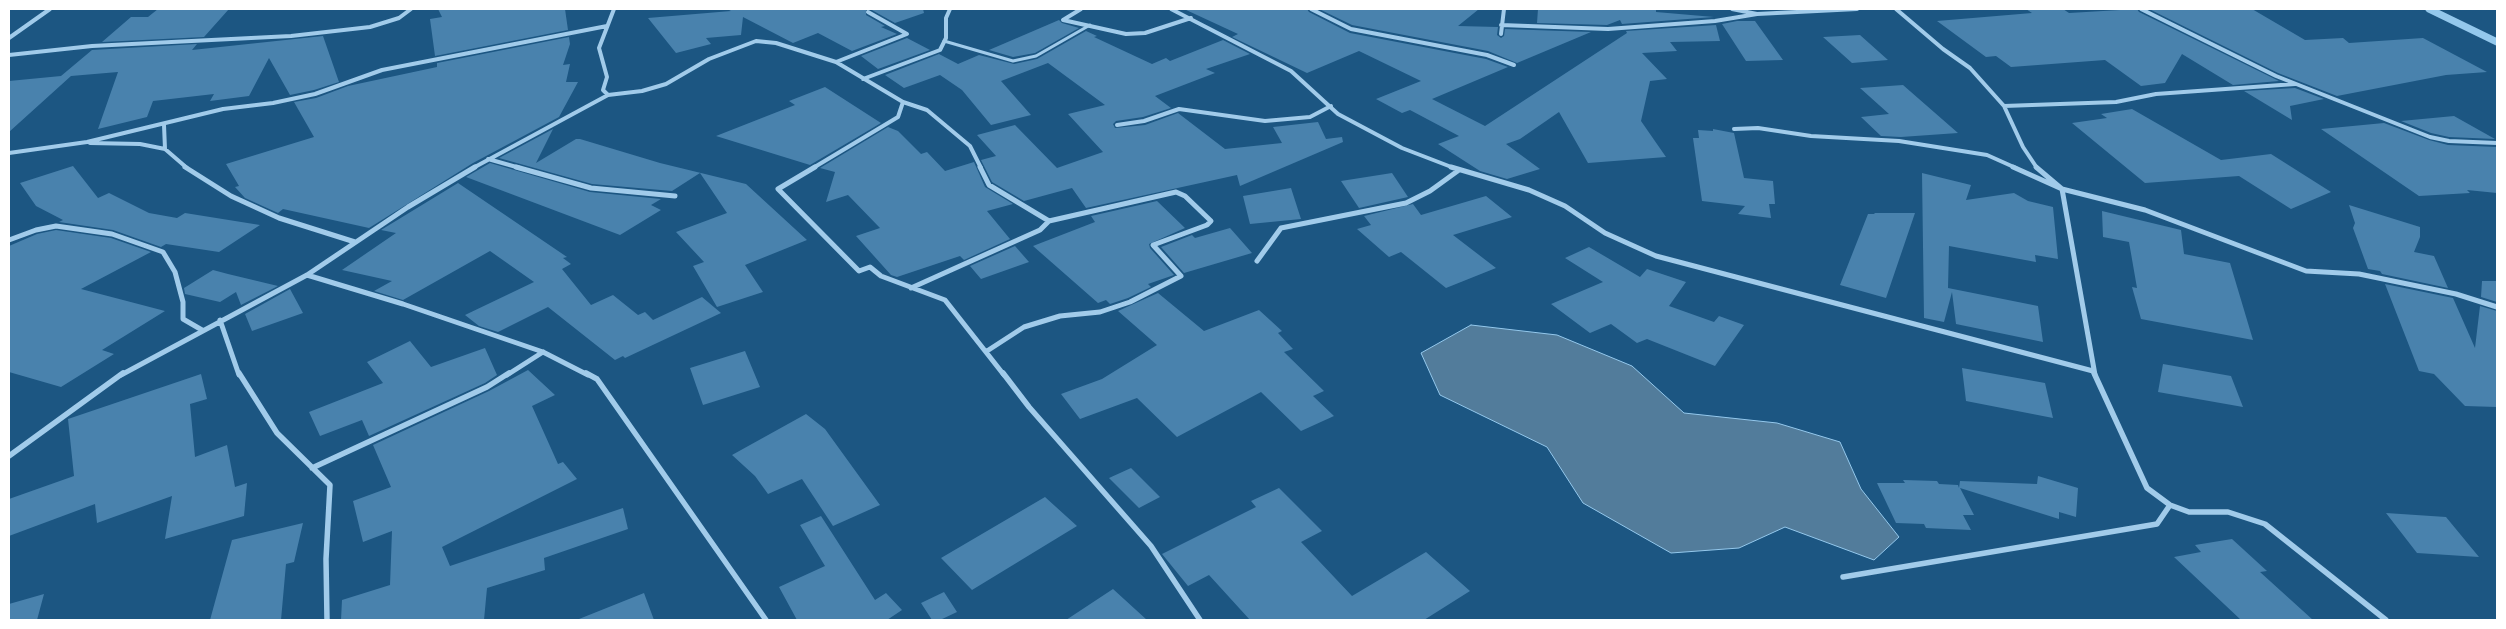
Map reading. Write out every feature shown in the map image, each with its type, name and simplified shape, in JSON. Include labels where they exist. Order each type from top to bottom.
[{"type":"street","points":[[9,38],[50,9]]},
{"type":"street","points":[[9,55],[92,46],[291,36],[370,27],[399,18],[411,9]]},
{"type":"street","points":[[608,95],[603,90],[607,77],[599,48],[614,9]]},
{"type":"street","points":[[862,79],[940,50],[944,41],[946,18],[950,9]]},
{"type":"street","points":[[1081,9],[1063,20],[1126,34],[1145,33],[1191,18]]},
{"type":"street","points":[[1171,9],[1291,71],[1338,114],[1402,148],[1459,170],[1529,190],[1565,206],[1605,233],[1656,256],[2093,371]]},
{"type":"street","points":[[1311,9],[1351,29],[1487,55],[1514,65]]},
{"type":"street","points":[[1501,34],[1504,9]]},
{"type":"street","points":[[1732,9],[1757,14]]},
{"type":"street","points":[[1501,25],[1608,29],[1716,21],[1757,14],[1857,9]]},
{"type":"street","points":[[1896,9],[1943,49],[1970,68],[2004,106],[2023,147],[2035,166],[2062,189],[2093,371],[2147,488],[2170,505],[2189,512],[2228,512],[2266,524],[2386,620]]},
{"type":"street","points":[[2141,9],[2164,22],[2195,34],[2276,76],[2430,137],[2448,141],[2497,143]]},
{"type":"street","points":[[836,62],[907,34],[868,12]]},
{"type":"street","points":[[9,154],[87,142],[164,125],[223,109],[273,103],[315,94],[347,80],[382,70],[607,26]]},
{"type":"street","points":[[9,456],[129,369],[307,275],[408,206],[488,159],[608,95],[642,91],[666,84],[709,60],[756,42],[776,43],[836,62],[903,102],[927,110],[940,118],[970,146],[989,186],[1049,221]]},
{"type":"street","points":[[2004,106],[2116,102],[2132,97],[2156,94],[2296,84]]},
{"type":"street","points":[[903,102],[898,117],[778,189],[859,271],[870,267],[881,276],[946,300],[1029,407],[1152,546],[1200,620]]},
{"type":"street","points":[[1117,125],[1144,121],[1179,109],[1266,121],[1310,117],[1330,106]]},
{"type":"street","points":[[164,125],[163,140],[165,148]]},
{"type":"street","points":[[1734,129],[1758,128],[1811,136],[1899,141],[1987,155],[2062,189],[2146,210],[2306,271],[2359,274],[2456,294],[2497,307]]},
{"type":"street","points":[[87,142],[100,144],[140,144],[165,148],[189,170],[231,196],[279,218],[355,242]]},
{"type":"street","points":[[488,159],[591,188],[675,196]]},
{"type":"street","points":[[1257,260],[1281,228],[1406,203],[1430,190],[1459,170]]},
{"type":"street","points":[[911,288],[1040,230],[1049,221],[1164,192],[1176,192],[1185,196],[1211,221],[1207,225],[1153,245],[1182,276],[1130,302],[1100,312],[1060,316],[1024,327],[987,351]]},
{"type":"street","points":[[9,240],[36,230],[56,226],[112,234],[163,252],[175,272],[183,302],[183,319],[202,330]]},
{"type":"street","points":[[307,275],[403,304],[543,352],[597,379],[766,620]]},
{"type":"street","points":[[220,320],[239,374],[277,433],[330,485],[326,559],[327,620]]},
{"type":"street","points":[[312,468],[487,387],[543,352]]},
{"type":"street","points":[[1842,577],[2157,524],[2170,505]]},
{"type":"lane","points":[[944,41],[1013,61],[1036,56],[1090,25]]},
{"type":"water","points":[[1471,325],[1557,335],[1632,366],[1684,413],[1777,423],[1840,442],[1861,489],[1899,537],[1874,560],[1785,527],[1739,548],[1671,553],[1583,503],[1547,447],[1440,395],[1421,353]]},
{"type":"building","points":[[158,9],[229,9],[204,37],[102,42],[131,17],[148,17]]},
{"type":"building","points":[[438,9],[565,9],[568,30],[435,56],[430,19],[442,17]]},
{"type":"building","points":[[727,9],[866,9],[866,15],[885,26],[881,27],[897,34],[852,51],[818,33],[793,43],[743,17],[741,35],[706,38],[711,44],[676,53],[648,18],[731,11]]},
{"type":"building","points":[[870,9],[923,9],[924,13],[895,23]]},
{"type":"building","points":[[1184,9],[1307,9],[1309,12],[1350,33],[1486,59],[1508,67],[1432,99],[1485,126],[1627,33],[1626,31],[1716,25],[1720,41],[1670,42],[1677,51],[1642,53],[1667,79],[1650,81],[1641,121],[1666,157],[1588,163],[1559,112],[1520,139],[1506,144],[1540,169],[1507,179],[1480,171],[1438,144],[1459,136],[1410,110],[1402,113],[1376,99],[1421,81],[1359,51],[1307,73],[1232,37],[1238,34]]},
{"type":"building","points":[[1319,9],[1479,9],[1458,26],[1498,27],[1497,35],[1501,38],[1504,36],[1505,29],[1591,32],[1517,63],[1488,51],[1352,25]]},
{"type":"building","points":[[1538,9],[1656,9],[1656,12],[1714,17],[1622,24],[1620,20],[1607,25],[1537,23]]},
{"type":"building","points":[[2026,9],[2063,9],[2069,13],[2137,9],[2139,12],[2279,81],[2233,85],[2182,54],[2165,83],[2141,86],[2105,60],[2011,67],[1996,56],[1986,57],[1937,21],[2032,13]]},
{"type":"building","points":[[2149,9],[2252,9],[2305,40],[2343,38],[2349,43],[2423,38],[2487,72],[2446,75],[2337,96],[2278,73]]},
{"type":"building","points":[[1059,20],[1062,23],[1079,28],[1035,53],[1013,57],[989,50]]},
{"type":"building","points":[[1737,21],[1755,21],[1783,60],[1746,61],[1722,24]]},
{"type":"building","points":[[1086,31],[1097,36],[1094,37],[1152,64],[1166,58],[1170,61],[1223,40],[1250,54],[1206,69],[1215,73],[1155,96],[1171,108],[1143,117],[1116,121],[1113,124],[1115,128],[1145,125],[1178,113],[1225,149],[1282,143],[1273,127],[1318,122],[1326,139],[1342,137],[1343,142],[1240,186],[1237,175],[1086,208],[1072,188],[1024,201],[992,182],[981,160],[996,156],[977,135],[1015,125],[1057,168],[1103,152],[1068,114],[1105,105],[1048,63],[1001,81],[1031,115],[991,125],[962,90],[940,75],[904,88],[885,75],[939,54],[958,64],[979,55],[1014,64],[1037,59]]},
{"type":"building","points":[[1860,35],[1888,60],[1852,63],[1823,37]]},
{"type":"building","points":[[323,36],[339,82],[314,90],[290,95],[269,58],[249,96],[210,101],[214,94],[153,101],[147,117],[98,129],[118,72],[71,76],[9,132],[9,81],[61,76],[92,50],[197,44],[192,50]]},
{"type":"building","points":[[569,37],[570,44],[563,65],[570,64],[566,82],[578,82],[559,117],[473,163],[369,228],[283,209],[278,213],[245,198],[235,187],[239,186],[226,164],[314,137],[294,102],[316,98],[348,86],[437,67],[437,63]]},
{"type":"building","points":[[907,38],[930,50],[878,69],[861,56]]},
{"type":"building","points":[[1903,85],[1958,133],[1901,137],[1881,136],[1861,117],[1889,114],[1860,88]]},
{"type":"building","points":[[825,87],[881,123],[810,165],[716,136],[795,105],[789,101]]},
{"type":"building","points":[[2295,88],[2324,99],[2290,106],[2292,120],[2244,91]]},
{"type":"building","points":[[2132,109],[2221,160],[2271,154],[2331,192],[2291,209],[2239,176],[2145,183],[2072,123],[2107,118],[2101,114]]},
{"type":"building","points":[[2454,116],[2495,139],[2449,137],[2431,133],[2401,121]]},
{"type":"building","points":[[2384,123],[2448,145],[2497,147],[2497,193],[2467,190],[2470,193],[2419,196],[2321,129]]},
{"type":"building","points":[[888,127],[898,131],[921,154],[927,152],[945,171],[974,162],[985,187],[1013,204],[987,211],[1010,239],[964,260],[960,256],[897,277],[891,275],[856,236],[880,228],[848,195],[826,202],[835,172],[820,168]]},
{"type":"building","points":[[553,129],[536,163],[576,139],[580,139],[660,163],[746,184],[807,240],[745,265],[763,292],[717,307],[693,266],[704,262],[676,232],[727,213],[700,173],[672,191],[592,184],[499,158]]},
{"type":"building","points":[[1713,129],[1734,133],[1744,178],[1773,181],[1775,204],[1769,204],[1771,218],[1738,214],[1745,206],[1702,201],[1693,138],[1699,138],[1698,130],[1713,131]]},
{"type":"building","points":[[490,163],[590,192],[661,199],[651,205],[661,210],[620,235],[466,177]]},
{"type":"building","points":[[73,166],[98,198],[109,193],[149,213],[177,218],[185,213],[260,225],[219,252],[166,244],[161,247],[113,230],[59,222],[63,220],[36,206],[20,183]]},
{"type":"building","points":[[1392,173],[1408,197],[1359,208],[1341,181]]},
{"type":"building","points":[[1922,173],[1971,185],[1966,200],[2014,193],[2028,201],[2053,207],[2058,259],[2035,255],[2036,262],[1949,246],[1948,288],[2038,306],[2043,342],[1956,324],[1952,292],[1944,322],[1924,318]]},
{"type":"building","points":[[458,183],[567,257],[563,258],[571,264],[562,269],[591,305],[613,295],[638,315],[645,312],[653,320],[702,297],[721,313],[625,358],[623,356],[615,360],[548,307],[498,332],[479,326],[465,315],[534,282],[490,251],[403,300],[374,291],[392,281],[342,270],[396,233],[381,230]]},
{"type":"building","points":[[1291,188],[1301,219],[1250,224],[1243,196]]},
{"type":"building","points":[[1486,196],[1512,217],[1453,235],[1496,268],[1446,288],[1401,252],[1389,257],[1357,229],[1371,225],[1364,216],[1413,204],[1421,215]]},
{"type":"building","points":[[1157,201],[1185,228],[1149,244],[1150,248],[1174,275],[1148,284],[1151,287],[1128,298],[1110,304],[1106,300],[1098,303],[1033,246],[1095,222],[1091,216]]},
{"type":"building","points":[[2349,205],[2420,227],[2420,237],[2414,252],[2434,256],[2448,288],[2382,274],[2380,271],[2368,269],[2353,228],[2355,223]]},
{"type":"building","points":[[2102,211],[2181,230],[2184,254],[2230,263],[2253,340],[2141,319],[2132,287],[2137,288],[2129,242],[2103,237]]},
{"type":"building","points":[[1915,213],[1886,298],[1840,285],[1868,214]]},
{"type":"building","points":[[1230,228],[1252,253],[1184,273],[1161,247],[1192,235],[1195,238]]},
{"type":"building","points":[[56,230],[111,238],[151,252],[81,289],[165,311],[102,350],[114,354],[61,387],[9,372],[9,246],[37,234]]},
{"type":"building","points":[[1015,246],[1029,262],[981,279],[970,266]]},
{"type":"building","points":[[1589,247],[1640,277],[1647,269],[1686,282],[1669,306],[1714,322],[1719,316],[1744,325],[1715,366],[1647,339],[1637,343],[1611,324],[1590,333],[1551,304],[1603,282],[1565,258]]},
{"type":"building","points":[[213,270],[278,286],[241,305],[236,292],[220,302],[185,294],[184,288]]},
{"type":"building","points":[[2482,281],[2497,281],[2497,302],[2481,297]]},
{"type":"building","points":[[2385,284],[2453,298],[2475,348],[2480,306],[2497,311],[2497,407],[2465,406],[2434,374],[2419,371]]},
{"type":"building","points":[[290,289],[303,313],[252,331],[245,314]]},
{"type":"building","points":[[1158,293],[1204,331],[1259,310],[1282,331],[1278,333],[1293,349],[1284,352],[1324,391],[1313,396],[1334,416],[1301,431],[1261,392],[1177,437],[1137,398],[1080,419],[1061,394],[1102,379],[1157,345],[1118,311]]},
{"type":"building","points":[[410,341],[431,367],[485,348],[497,375],[485,383],[369,436],[362,420],[320,436],[309,412],[383,383],[367,362]]},
{"type":"building","points":[[745,351],[760,387],[703,405],[690,368]]},
{"type":"building","points":[[2163,364],[2231,376],[2243,407],[2158,392]]},
{"type":"building","points":[[1962,368],[2045,383],[2053,418],[1966,401]]},
{"type":"building","points":[[528,370],[555,395],[532,406],[558,464],[563,462],[577,479],[442,547],[450,566],[623,508],[628,529],[544,558],[545,570],[487,588],[484,620],[341,620],[342,600],[390,585],[392,531],[363,542],[353,501],[391,487],[373,445],[489,391]]},
{"type":"building","points":[[201,374],[207,399],[190,404],[195,457],[227,445],[235,487],[247,483],[244,516],[165,539],[172,496],[97,523],[95,504],[9,536],[9,499],[74,476],[68,419]]},
{"type":"building","points":[[806,414],[825,429],[880,505],[833,526],[802,479],[768,494],[755,476],[732,455]]},
{"type":"building","points":[[1131,468],[1160,497],[1139,508],[1109,478]]},
{"type":"building","points":[[2038,476],[2078,488],[2076,517],[2059,512],[2059,519],[1960,488],[1974,515],[1963,515],[1971,530],[1926,528],[1924,524],[1896,523],[1877,483],[1905,483],[1903,480],[1937,481],[1939,484],[1958,485],[1959,488],[1960,481],[2037,484]]},
{"type":"building","points":[[1279,488],[1322,531],[1301,542],[1352,596],[1426,552],[1470,591],[1424,620],[1250,620],[1209,575],[1188,586],[1162,554],[1256,507],[1251,501]]},
{"type":"building","points":[[1045,497],[1077,526],[972,590],[941,558]]},
{"type":"building","points":[[2386,513],[2446,517],[2479,557],[2417,553]]},
{"type":"building","points":[[821,516],[875,600],[886,593],[902,610],[887,620],[797,620],[779,587],[825,566],[800,525]]},
{"type":"building","points":[[303,523],[294,562],[286,564],[281,620],[210,620],[232,540]]},
{"type":"building","points":[[2232,539],[2267,571],[2260,572],[2313,620],[2241,620],[2174,557],[2201,552],[2195,545]]},
{"type":"building","points":[[1113,589],[1147,620],[1066,620]]},
{"type":"building","points":[[944,592],[957,612],[940,620],[932,620],[921,603]]},
{"type":"building","points":[[644,593],[654,620],[579,620],[579,619]]},
{"type":"building","points":[[44,594],[37,620],[9,620],[9,604]]},
{"type":"waterway","points":[[2429,9],[2497,42]]}]
